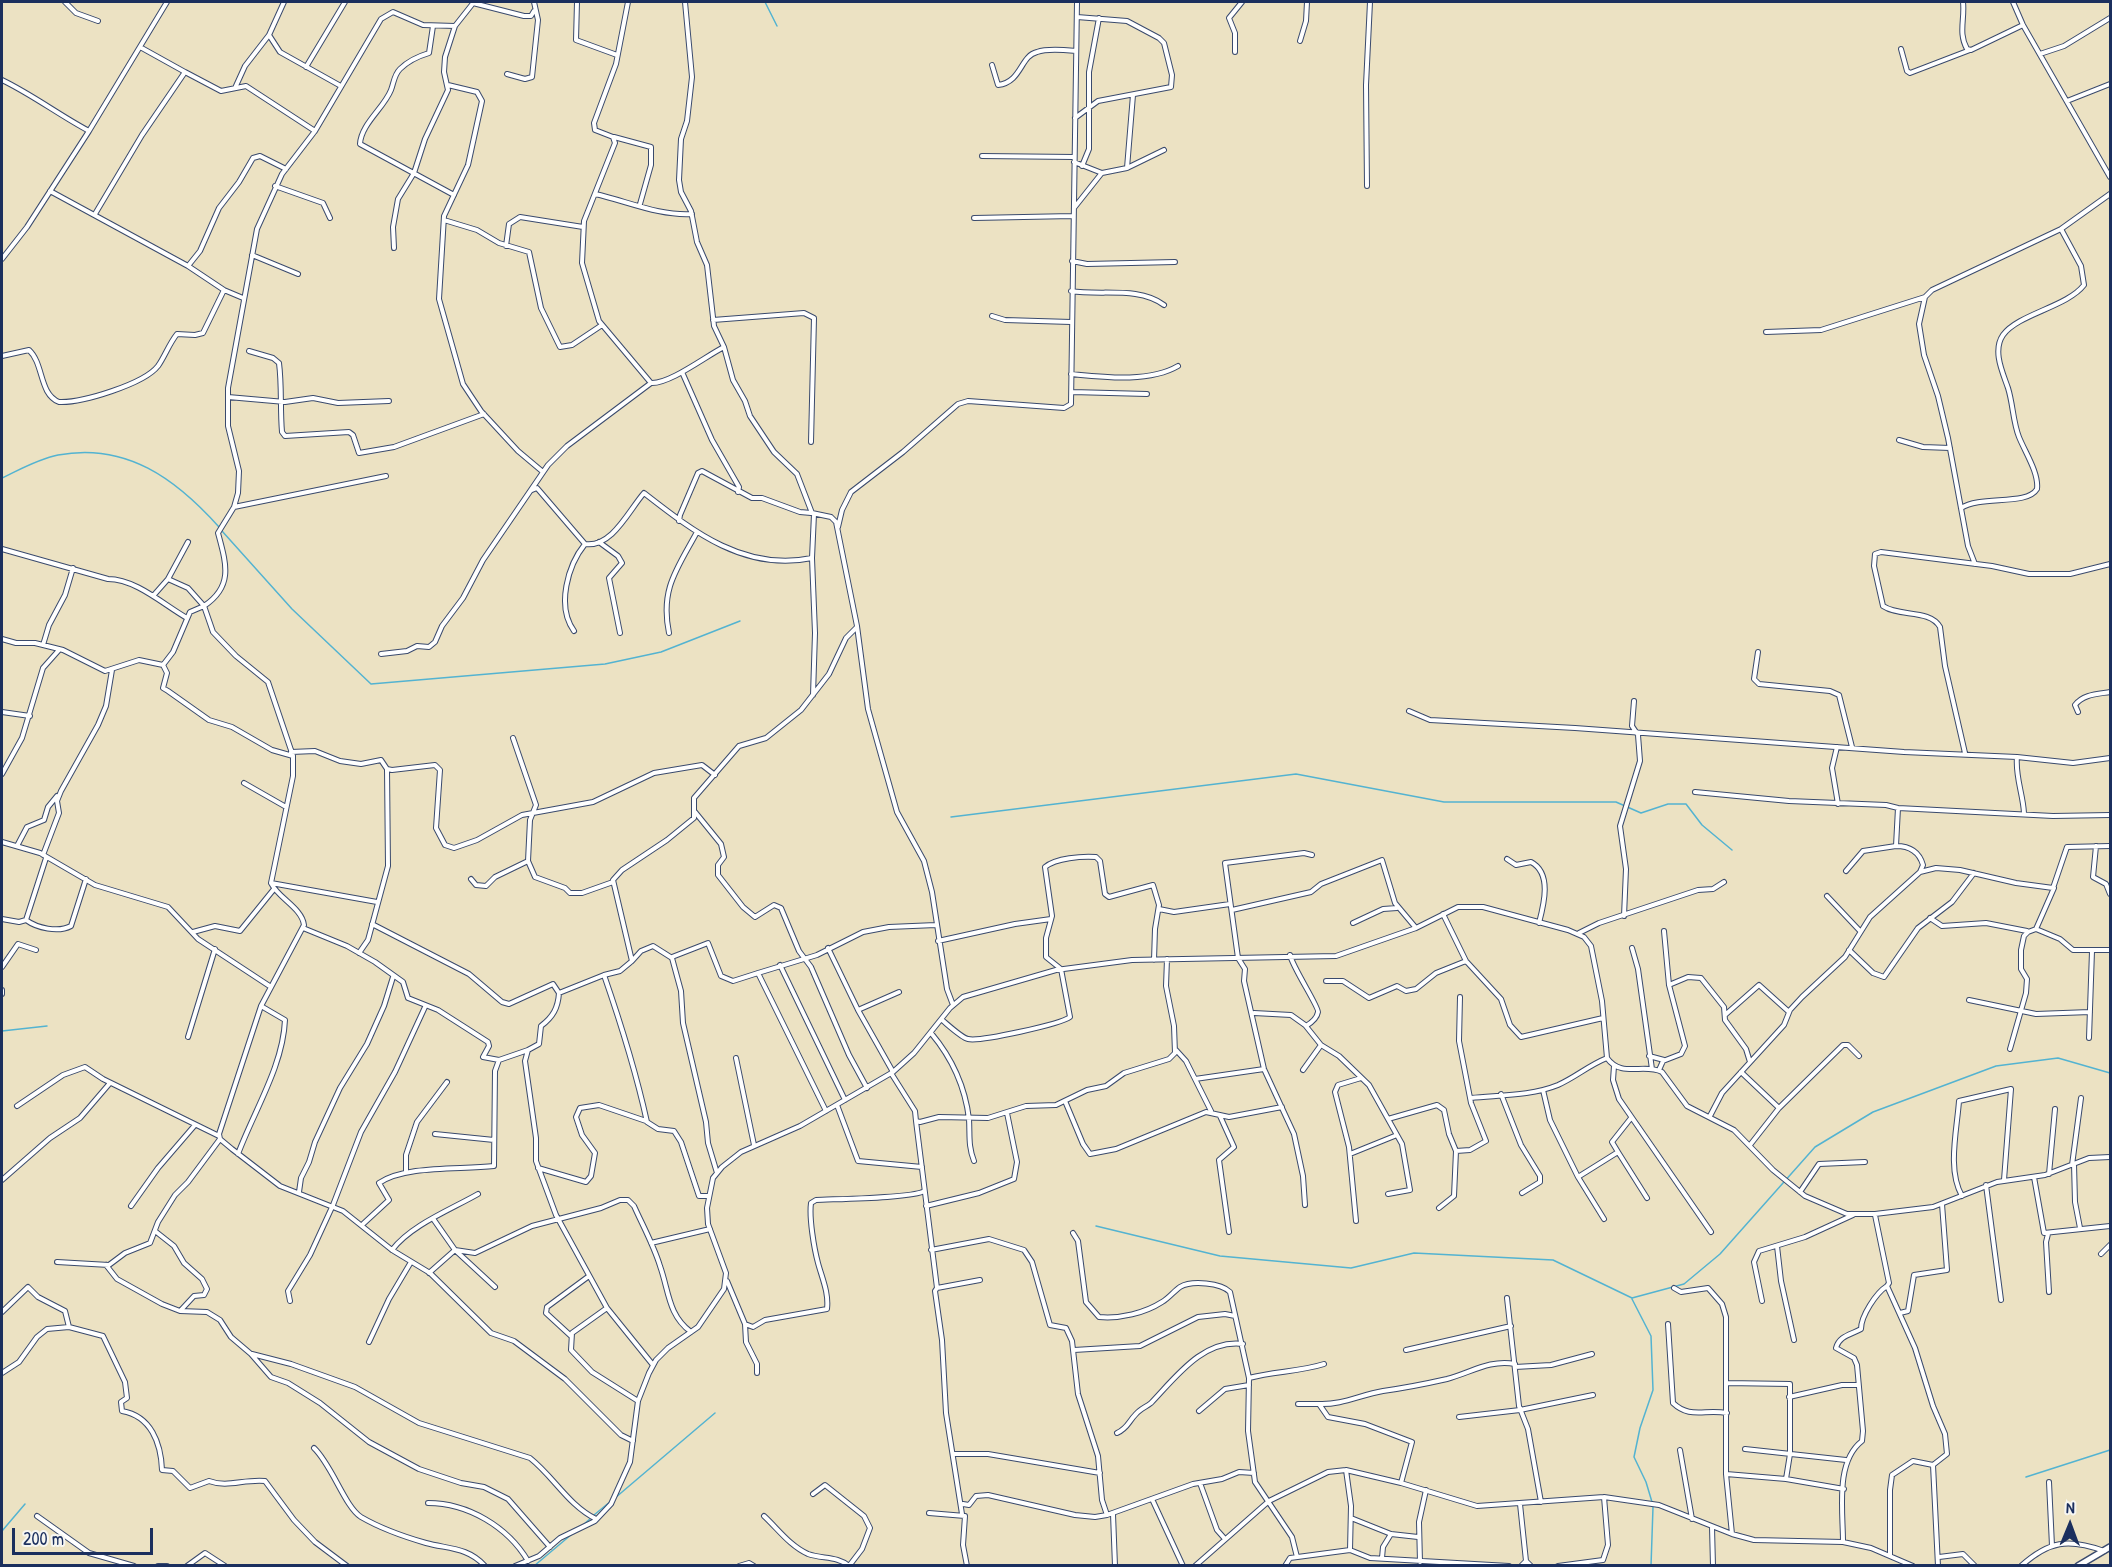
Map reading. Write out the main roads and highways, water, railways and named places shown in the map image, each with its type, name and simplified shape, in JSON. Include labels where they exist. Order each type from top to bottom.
[{"type":"waterway","points":[[765,2],[777,26]]},
{"type":"waterway","points":[[2,478],[36,462],[58,455],[83,452],[106,454],[127,459],[167,480],[203,510],[219,527]]},
{"type":"waterway","points":[[222,531],[292,609],[371,684],[605,664],[661,652],[740,621]]},
{"type":"waterway","points":[[951,817],[1296,774],[1444,802],[1616,802],[1641,813],[1668,804],[1686,804],[1702,825],[1732,850]]},
{"type":"waterway","points":[[2,1031],[47,1026]]},
{"type":"waterway","points":[[1096,1226],[1220,1256],[1351,1268],[1414,1253],[1553,1260],[1632,1298],[1684,1284],[1720,1254],[1815,1147],[1873,1112],[1996,1066],[2058,1058],[2110,1073]]},
{"type":"waterway","points":[[1632,1299],[1651,1336],[1653,1390],[1640,1428],[1634,1457],[1646,1482],[1652,1502]]},
{"type":"waterway","points":[[615,1498],[715,1413]]},
{"type":"waterway","points":[[2026,1477],[2110,1450]]},
{"type":"waterway","points":[[594,1515],[611,1501]]},
{"type":"waterway","points":[[2,1531],[25,1504]]},
{"type":"waterway","points":[[1651,1566],[1653,1507]]},
{"type":"waterway","points":[[583,1525],[591,1518]]},
{"type":"waterway","points":[[534,1566],[572,1534]]}]
